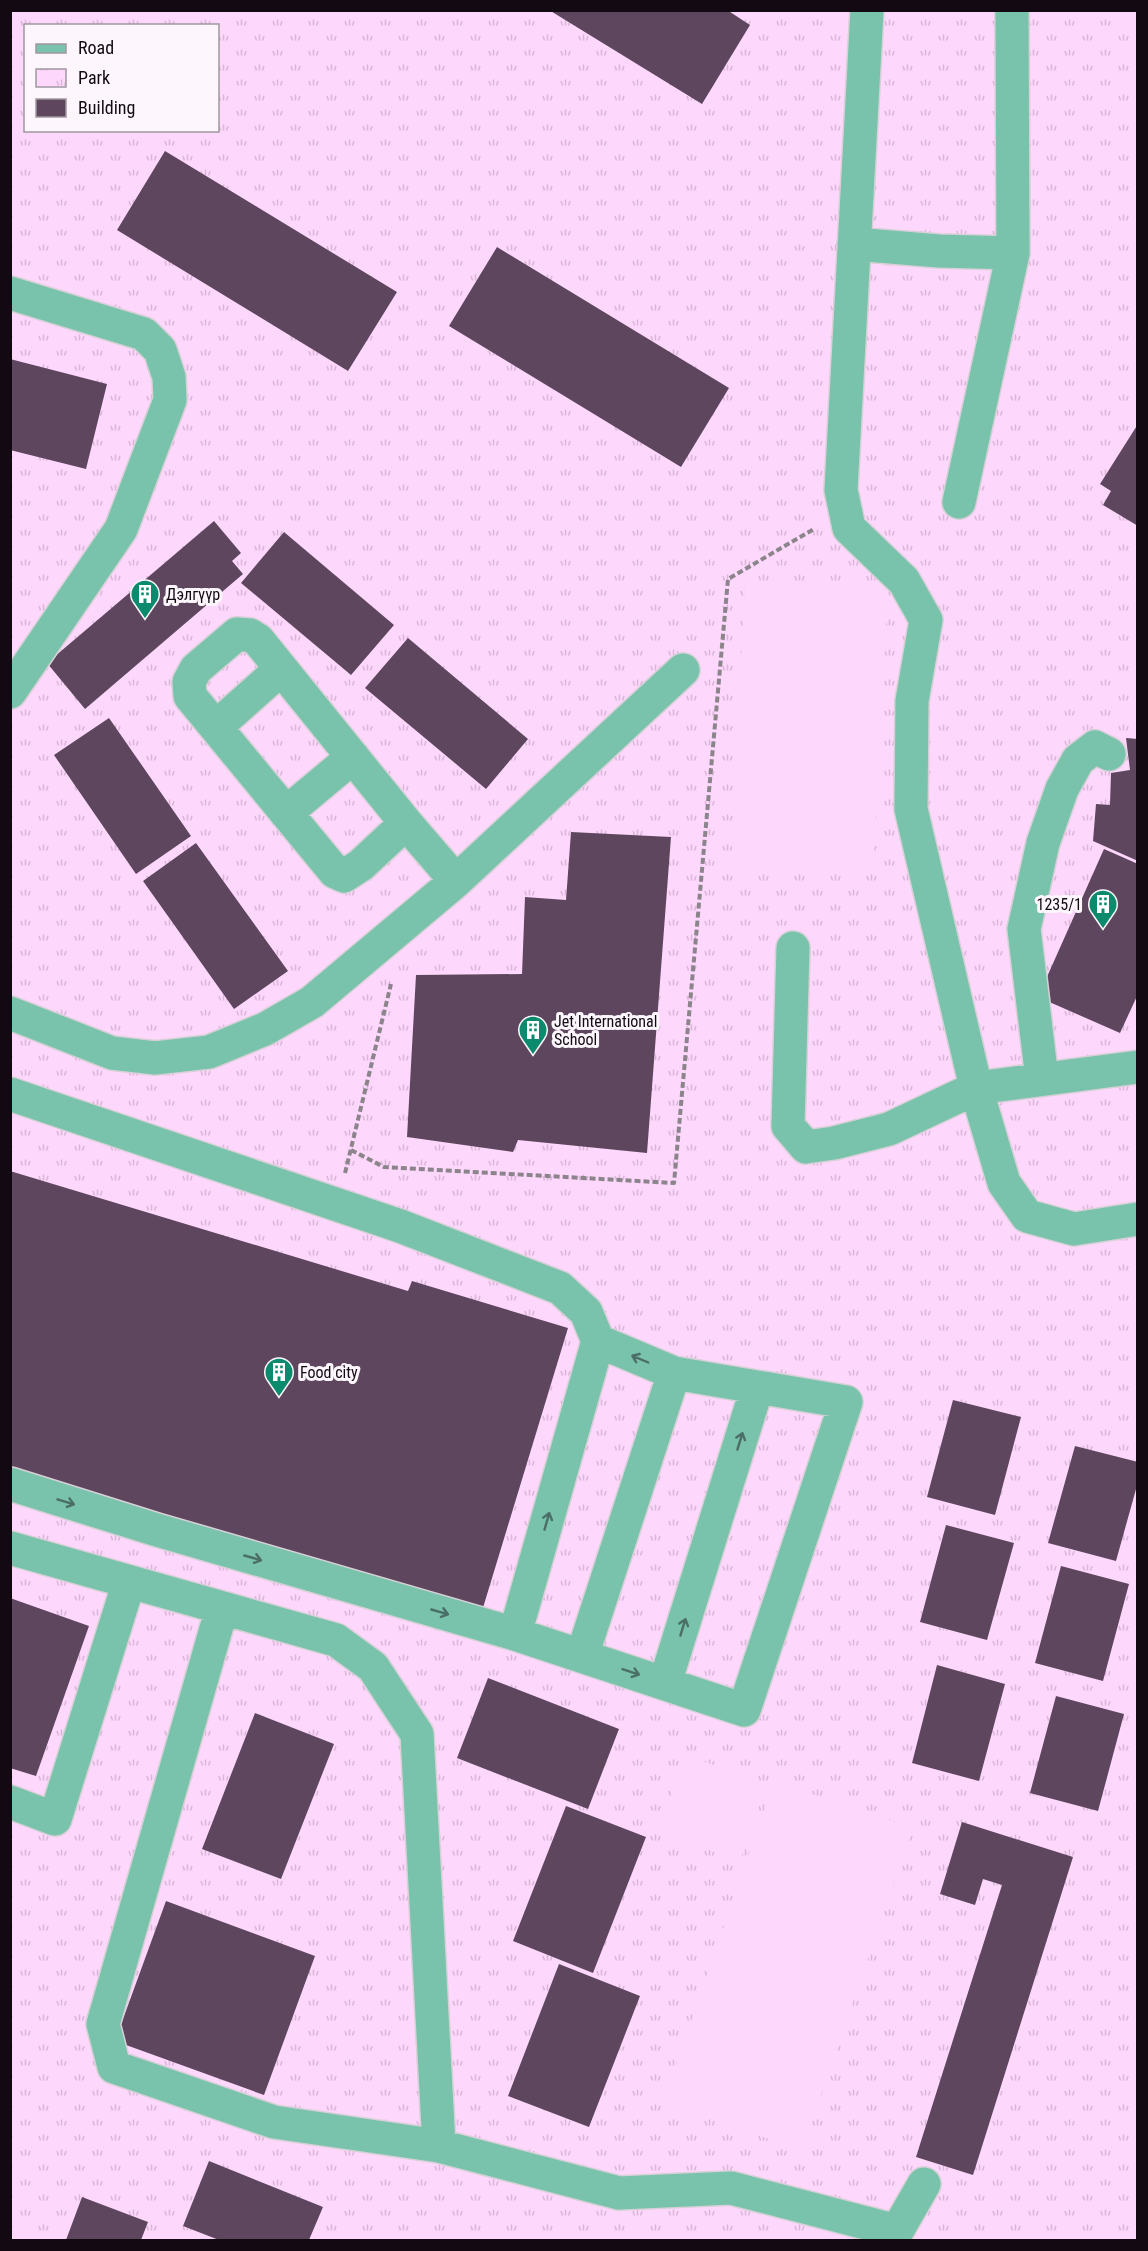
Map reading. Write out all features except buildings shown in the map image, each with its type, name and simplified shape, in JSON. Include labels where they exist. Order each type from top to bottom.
[{"type":"street","points":[[867,10],[841,490],[849,528],[904,581],[926,620],[912,701],[911,809],[976,1088],[1004,1183],[1027,1216],[1074,1229],[1137,1219]]},
{"type":"street","points":[[959,502],[1014,253],[1012,10]]},
{"type":"street","points":[[854,244],[939,251],[1014,253]]},
{"type":"street","points":[[10,293],[144,334],[160,350],[169,377],[170,400],[121,529],[10,692]]},
{"type":"street","points":[[406,823],[361,865],[344,876],[335,872],[190,696],[189,682],[196,669],[237,634],[250,635],[258,640],[406,823],[456,881]]},
{"type":"street","points":[[216,726],[281,669]]},
{"type":"street","points":[[10,1013],[112,1053],[155,1058],[209,1052],[265,1029],[312,1002],[456,881],[683,670]]},
{"type":"street","points":[[1042,1079],[1024,929],[1043,843],[1062,789],[1078,760],[1086,753],[1095,747],[1109,754]]},
{"type":"street","points":[[286,813],[353,757]]},
{"type":"street","points":[[793,948],[788,1126],[806,1147],[889,1130],[976,1088],[1137,1067]]},
{"type":"street","points":[[10,1094],[400,1226],[560,1288],[586,1312],[598,1341],[515,1634]]},
{"type":"street","points":[[10,1484],[156,1530],[515,1634],[744,1710],[846,1402],[674,1373],[598,1341]]},
{"type":"street","points":[[582,1656],[674,1373]]},
{"type":"street","points":[[665,1683],[757,1388]]},
{"type":"street","points":[[10,1548],[336,1640],[373,1667],[417,1734],[440,2146]]},
{"type":"street","points":[[10,1802],[55,1819],[129,1582]]},
{"type":"street","points":[[222,1608],[103,2024],[114,2067],[274,2122],[440,2146],[619,2193],[731,2188],[897,2231],[924,2184]]},
{"type":"path","points":[[351,1150],[384,1167],[674,1183],[728,579],[846,511]]},
{"type":"path","points":[[345,1174],[391,984]]},
{"type":"green space","points":[[11,11],[1137,11],[1137,2240],[11,2240]]},
{"type":"green space","points":[[745,580],[888,587],[873,873],[731,867]]},
{"type":"green space","points":[[685,1755],[767,1784],[740,1861],[658,1832]]},
{"type":"green space","points":[[774,1781],[913,1828],[802,2150],[663,2103]]},
{"type":"place","name":"Дэлгүүр","points":[[145,620]]},
{"type":"place","name":"1235/1","points":[[1103,930]]},
{"type":"place","name":"Jet International School","points":[[533,1056]]},
{"type":"place","name":"Food city","points":[[279,1398]]}]
